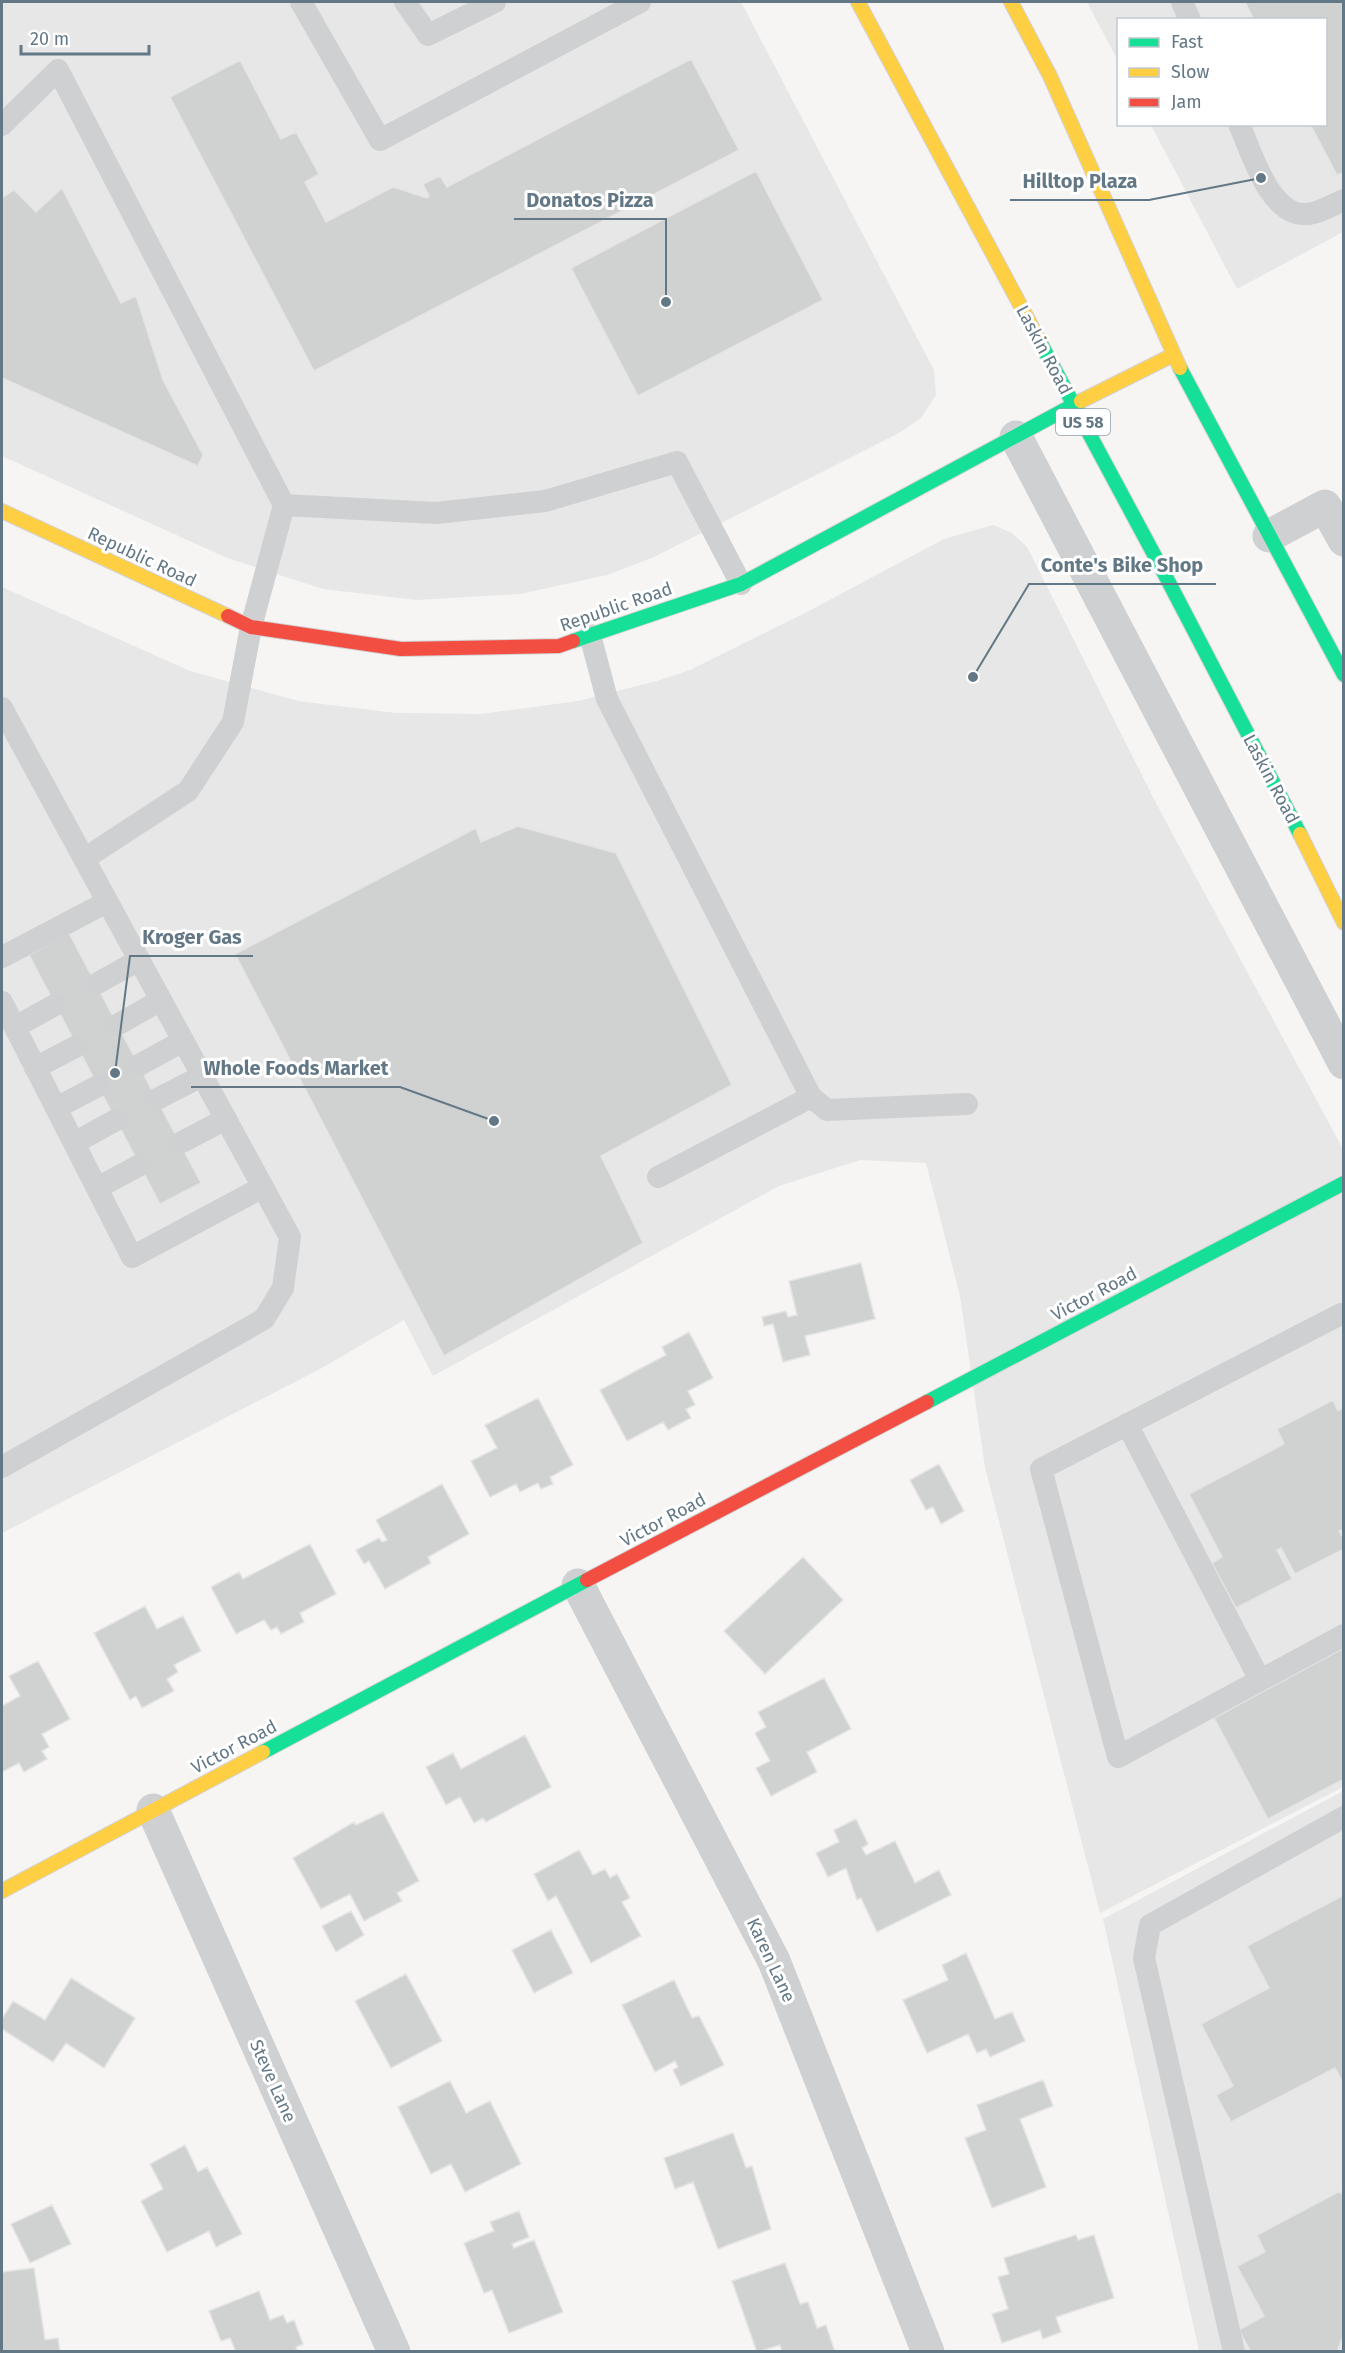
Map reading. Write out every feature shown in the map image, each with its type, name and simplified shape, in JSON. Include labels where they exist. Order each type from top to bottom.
[{"type":"street","name":"Laskin Road","points":[[858,2],[1074,405],[1305,844],[1344,923]]},
{"type":"street","points":[[1011,2],[1050,76],[1173,355],[1344,675]]},
{"type":"street","name":"Republic Road","points":[[2,511],[251,627],[401,649],[560,646],[741,584],[1074,405],[1173,355]]},
{"type":"street","points":[[1016,437],[1344,1063]]},
{"type":"street","points":[[1269,536],[1334,501],[1344,540]]},
{"type":"street","name":"Victor Road","points":[[2,1891],[578,1585],[1344,1183]]},
{"type":"street","name":"Karen Lane","points":[[578,1585],[774,1961],[928,2352]]},
{"type":"street","name":"Steve Lane","points":[[153,1810],[394,2352]]},
{"type":"lane","points":[[301,2],[380,140],[640,2]]},
{"type":"lane","points":[[405,2],[428,35],[495,2]]},
{"type":"lane","points":[[1182,2],[1189,18]]},
{"type":"lane","points":[[2,125],[58,70],[284,505],[251,627],[233,722],[188,791],[84,859]]},
{"type":"lane","points":[[1240,126],[1270,192],[1289,212],[1306,215],[1344,200]]},
{"type":"lane","points":[[284,505],[436,513],[545,501],[677,462],[741,584]]},
{"type":"lane","points":[[590,635],[607,699],[811,1097],[827,1110],[967,1104]]},
{"type":"lane","points":[[2,708],[290,1237],[283,1288],[264,1319],[2,1467]]},
{"type":"lane","points":[[2,957],[107,902]]},
{"type":"lane","points":[[96,984],[139,960]]},
{"type":"lane","points":[[117,1025],[161,1000]]},
{"type":"lane","points":[[2,1002],[132,1257],[263,1187]]},
{"type":"lane","points":[[15,1027],[55,1005]]},
{"type":"lane","points":[[139,1065],[183,1041]]},
{"type":"lane","points":[[35,1068],[77,1046]]},
{"type":"lane","points":[[157,1099],[202,1076]]},
{"type":"lane","points":[[56,1108],[98,1086]]},
{"type":"lane","points":[[658,1177],[811,1097]]},
{"type":"lane","points":[[180,1143],[226,1119]]},
{"type":"lane","points":[[74,1143],[116,1120]]},
{"type":"lane","points":[[97,1188],[140,1165]]},
{"type":"lane","points":[[1344,1315],[1341,1314],[1041,1469],[1118,1757],[1344,1635]]},
{"type":"lane","points":[[1127,1424],[1260,1680]]},
{"type":"lane","points":[[1234,2352],[1144,1958],[1150,1925],[1344,1817]]},
{"type":"shaded area","points":[[2,2],[741,2],[934,370],[936,395],[921,418],[899,433],[654,557],[607,575],[520,594],[417,600],[323,589],[227,558],[2,456]]},
{"type":"shaded area","points":[[1087,2],[1343,2],[1343,232],[1237,289],[1152,126],[1327,126],[1327,18],[1117,18],[1117,59]]},
{"type":"shaded area","points":[[993,525],[1012,533],[1027,547],[1158,807],[1343,1149],[1343,1787],[1100,1913],[985,1467],[960,1296],[926,1163],[860,1160],[779,1186],[433,1376],[404,1320],[322,1368],[2,1533],[2,587],[190,671],[298,701],[396,713],[481,714],[578,701],[690,670],[803,614],[944,539]]},
{"type":"shaded area","points":[[1343,1791],[1343,2351],[1199,2351],[1103,1919]]},
{"type":"building","points":[[1245,2],[1344,2],[1344,172],[1337,175],[1311,126],[1327,126],[1327,18],[1253,18]]},
{"type":"building","points":[[691,59],[739,150],[314,371],[170,97],[240,60],[281,139],[296,132],[319,174],[305,182],[326,222],[393,187],[427,198],[429,196],[423,184],[440,176],[447,187]]},
{"type":"building","points":[[756,171],[823,300],[638,396],[571,268]]},
{"type":"building","points":[[62,188],[121,303],[136,296],[163,380],[203,455],[198,466],[2,378],[2,198],[14,190],[36,212]]},
{"type":"building","points":[[518,826],[616,853],[732,1085],[601,1156],[643,1243],[444,1356],[235,954],[476,828],[481,842]]},
{"type":"building","points":[[69,933],[201,1183],[160,1204],[29,955]]},
{"type":"building","points":[[861,1263],[875,1319],[805,1336],[810,1355],[783,1362],[773,1324],[764,1326],[762,1317],[786,1311],[788,1317],[797,1315],[789,1281]]},
{"type":"building","points":[[689,1332],[713,1378],[688,1391],[695,1405],[686,1409],[691,1418],[668,1430],[663,1422],[627,1441],[600,1390],[666,1355],[662,1347]]},
{"type":"building","points":[[538,1398],[573,1465],[550,1477],[553,1484],[541,1489],[538,1483],[520,1492],[516,1484],[490,1497],[471,1461],[497,1448],[485,1425]]},
{"type":"building","points":[[1333,1400],[1338,1411],[1344,1407],[1344,1529],[1339,1531],[1344,1539],[1344,1549],[1295,1574],[1281,1548],[1277,1550],[1292,1579],[1236,1608],[1212,1563],[1222,1557],[1189,1494],[1284,1444],[1277,1429]]},
{"type":"building","points":[[939,1464],[964,1511],[941,1524],[933,1507],[926,1510],[910,1480]]},
{"type":"building","points":[[442,1484],[469,1534],[428,1557],[431,1563],[385,1589],[369,1561],[364,1564],[356,1550],[379,1538],[382,1542],[387,1540],[376,1520]]},
{"type":"building","points":[[310,1544],[336,1594],[300,1613],[304,1622],[281,1634],[277,1627],[271,1630],[264,1620],[236,1634],[211,1587],[239,1572],[243,1579]]},
{"type":"building","points":[[803,1557],[843,1600],[765,1674],[724,1631]]},
{"type":"building","points":[[145,1606],[157,1629],[183,1616],[201,1651],[174,1665],[178,1672],[167,1679],[174,1691],[142,1708],[136,1696],[130,1700],[94,1633]]},
{"type":"building","points":[[1344,1641],[1344,1779],[1268,1819],[1214,1718],[1342,1649],[1340,1643]]},
{"type":"building","points":[[38,1661],[70,1719],[42,1734],[49,1747],[42,1751],[47,1759],[24,1772],[19,1763],[2,1772],[2,1706],[20,1696],[9,1676]]},
{"type":"building","points":[[824,1678],[851,1729],[807,1752],[817,1772],[771,1796],[756,1768],[770,1761],[755,1733],[766,1727],[758,1712]]},
{"type":"building","points":[[525,1735],[551,1787],[486,1822],[483,1818],[474,1823],[460,1797],[446,1805],[426,1767],[453,1753],[461,1769]]},
{"type":"building","points":[[383,1812],[419,1881],[397,1893],[402,1901],[364,1921],[350,1894],[321,1909],[293,1858],[354,1822],[356,1825]]},
{"type":"building","points":[[856,1819],[868,1844],[862,1848],[866,1855],[895,1841],[915,1883],[939,1870],[951,1895],[877,1932],[861,1898],[857,1900],[846,1868],[828,1877],[816,1853],[839,1842],[834,1830]]},
{"type":"building","points":[[579,1850],[593,1875],[605,1869],[610,1878],[617,1874],[630,1898],[622,1902],[641,1936],[591,1963],[556,1896],[548,1901],[534,1874]]},
{"type":"building","points":[[1344,1895],[1344,2084],[1335,2068],[1231,2122],[1216,2095],[1233,2086],[1201,2024],[1269,1988],[1247,1946]]},
{"type":"building","points":[[351,1911],[364,1935],[336,1952],[322,1926]]},
{"type":"building","points":[[551,1930],[573,1973],[534,1993],[512,1950]]},
{"type":"building","points":[[966,1953],[995,2019],[1012,2012],[1025,2041],[990,2057],[986,2049],[977,2053],[968,2034],[927,2053],[903,2000],[948,1980],[942,1965]]},
{"type":"building","points":[[406,1974],[442,2041],[391,2068],[355,2001]]},
{"type":"building","points":[[71,1978],[135,2018],[104,2068],[66,2043],[53,2062],[2,2029],[2,2019],[13,2001],[45,2020]]},
{"type":"building","points":[[674,1980],[692,2018],[699,2016],[724,2065],[681,2086],[673,2070],[678,2067],[675,2061],[655,2072],[622,2005]]},
{"type":"building","points":[[1043,2080],[1053,2106],[1020,2119],[1046,2187],[992,2208],[965,2138],[986,2130],[977,2105]]},
{"type":"building","points":[[450,2081],[466,2113],[490,2101],[521,2164],[465,2192],[451,2164],[431,2174],[398,2107]]},
{"type":"building","points":[[733,2133],[746,2168],[752,2166],[771,2229],[718,2249],[693,2182],[675,2189],[664,2158]]},
{"type":"building","points":[[185,2145],[198,2172],[207,2167],[242,2234],[216,2247],[209,2231],[167,2252],[141,2201],[163,2189],[150,2164]]},
{"type":"building","points":[[1340,2191],[1344,2197],[1344,2333],[1337,2352],[1251,2352],[1239,2330],[1264,2316],[1237,2266],[1265,2252],[1257,2235]]},
{"type":"building","points":[[52,2205],[71,2244],[30,2263],[11,2224]]},
{"type":"building","points":[[519,2211],[529,2237],[512,2244],[514,2248],[534,2240],[563,2312],[509,2333],[492,2290],[484,2293],[464,2243],[494,2231],[490,2222]]},
{"type":"building","points":[[1076,2235],[1078,2240],[1094,2235],[1114,2298],[1056,2317],[1061,2332],[1043,2339],[1040,2330],[1002,2343],[992,2314],[1008,2309],[998,2277],[1009,2274],[1004,2258]]},
{"type":"building","points":[[785,2263],[800,2304],[808,2302],[817,2328],[826,2325],[835,2352],[782,2352],[780,2345],[757,2352],[732,2281]]},
{"type":"building","points":[[34,2268],[45,2340],[58,2338],[60,2352],[2,2352],[2,2272]]},
{"type":"building","points":[[259,2291],[270,2320],[283,2315],[287,2323],[294,2320],[303,2344],[296,2347],[298,2352],[236,2352],[230,2338],[221,2341],[209,2311]]},
{"type":"traffic: fast","points":[[1040,342],[1300,834]]},
{"type":"traffic: fast","points":[[1180,368],[1344,675]]},
{"type":"traffic: fast","points":[[573,641],[741,584],[1081,401]]},
{"type":"traffic: fast","points":[[927,1402],[1344,1183]]},
{"type":"traffic: fast","points":[[263,1752],[587,1580]]},
{"type":"traffic: slow","points":[[858,2],[1040,342]]},
{"type":"traffic: slow","points":[[1011,2],[1050,76],[1180,368]]},
{"type":"traffic: slow","points":[[1081,401],[1173,355]]},
{"type":"traffic: slow","points":[[2,511],[228,616]]},
{"type":"traffic: slow","points":[[1300,834],[1344,923]]},
{"type":"traffic: slow","points":[[2,1891],[263,1752]]},
{"type":"traffic: jam","points":[[228,616],[251,627],[401,649],[559,646],[573,641]]},
{"type":"traffic: jam","points":[[587,1580],[927,1402]]},
{"type":"place","name":"Hilltop Plaza","points":[[1261,178]]},
{"type":"place","name":"Donatos Pizza","points":[[666,302]]},
{"type":"place","name":"Conte's Bike Shop","points":[[973,677]]},
{"type":"place","name":"Kroger Gas","points":[[115,1073]]},
{"type":"place","name":"Whole Foods Market","points":[[494,1121]]}]
